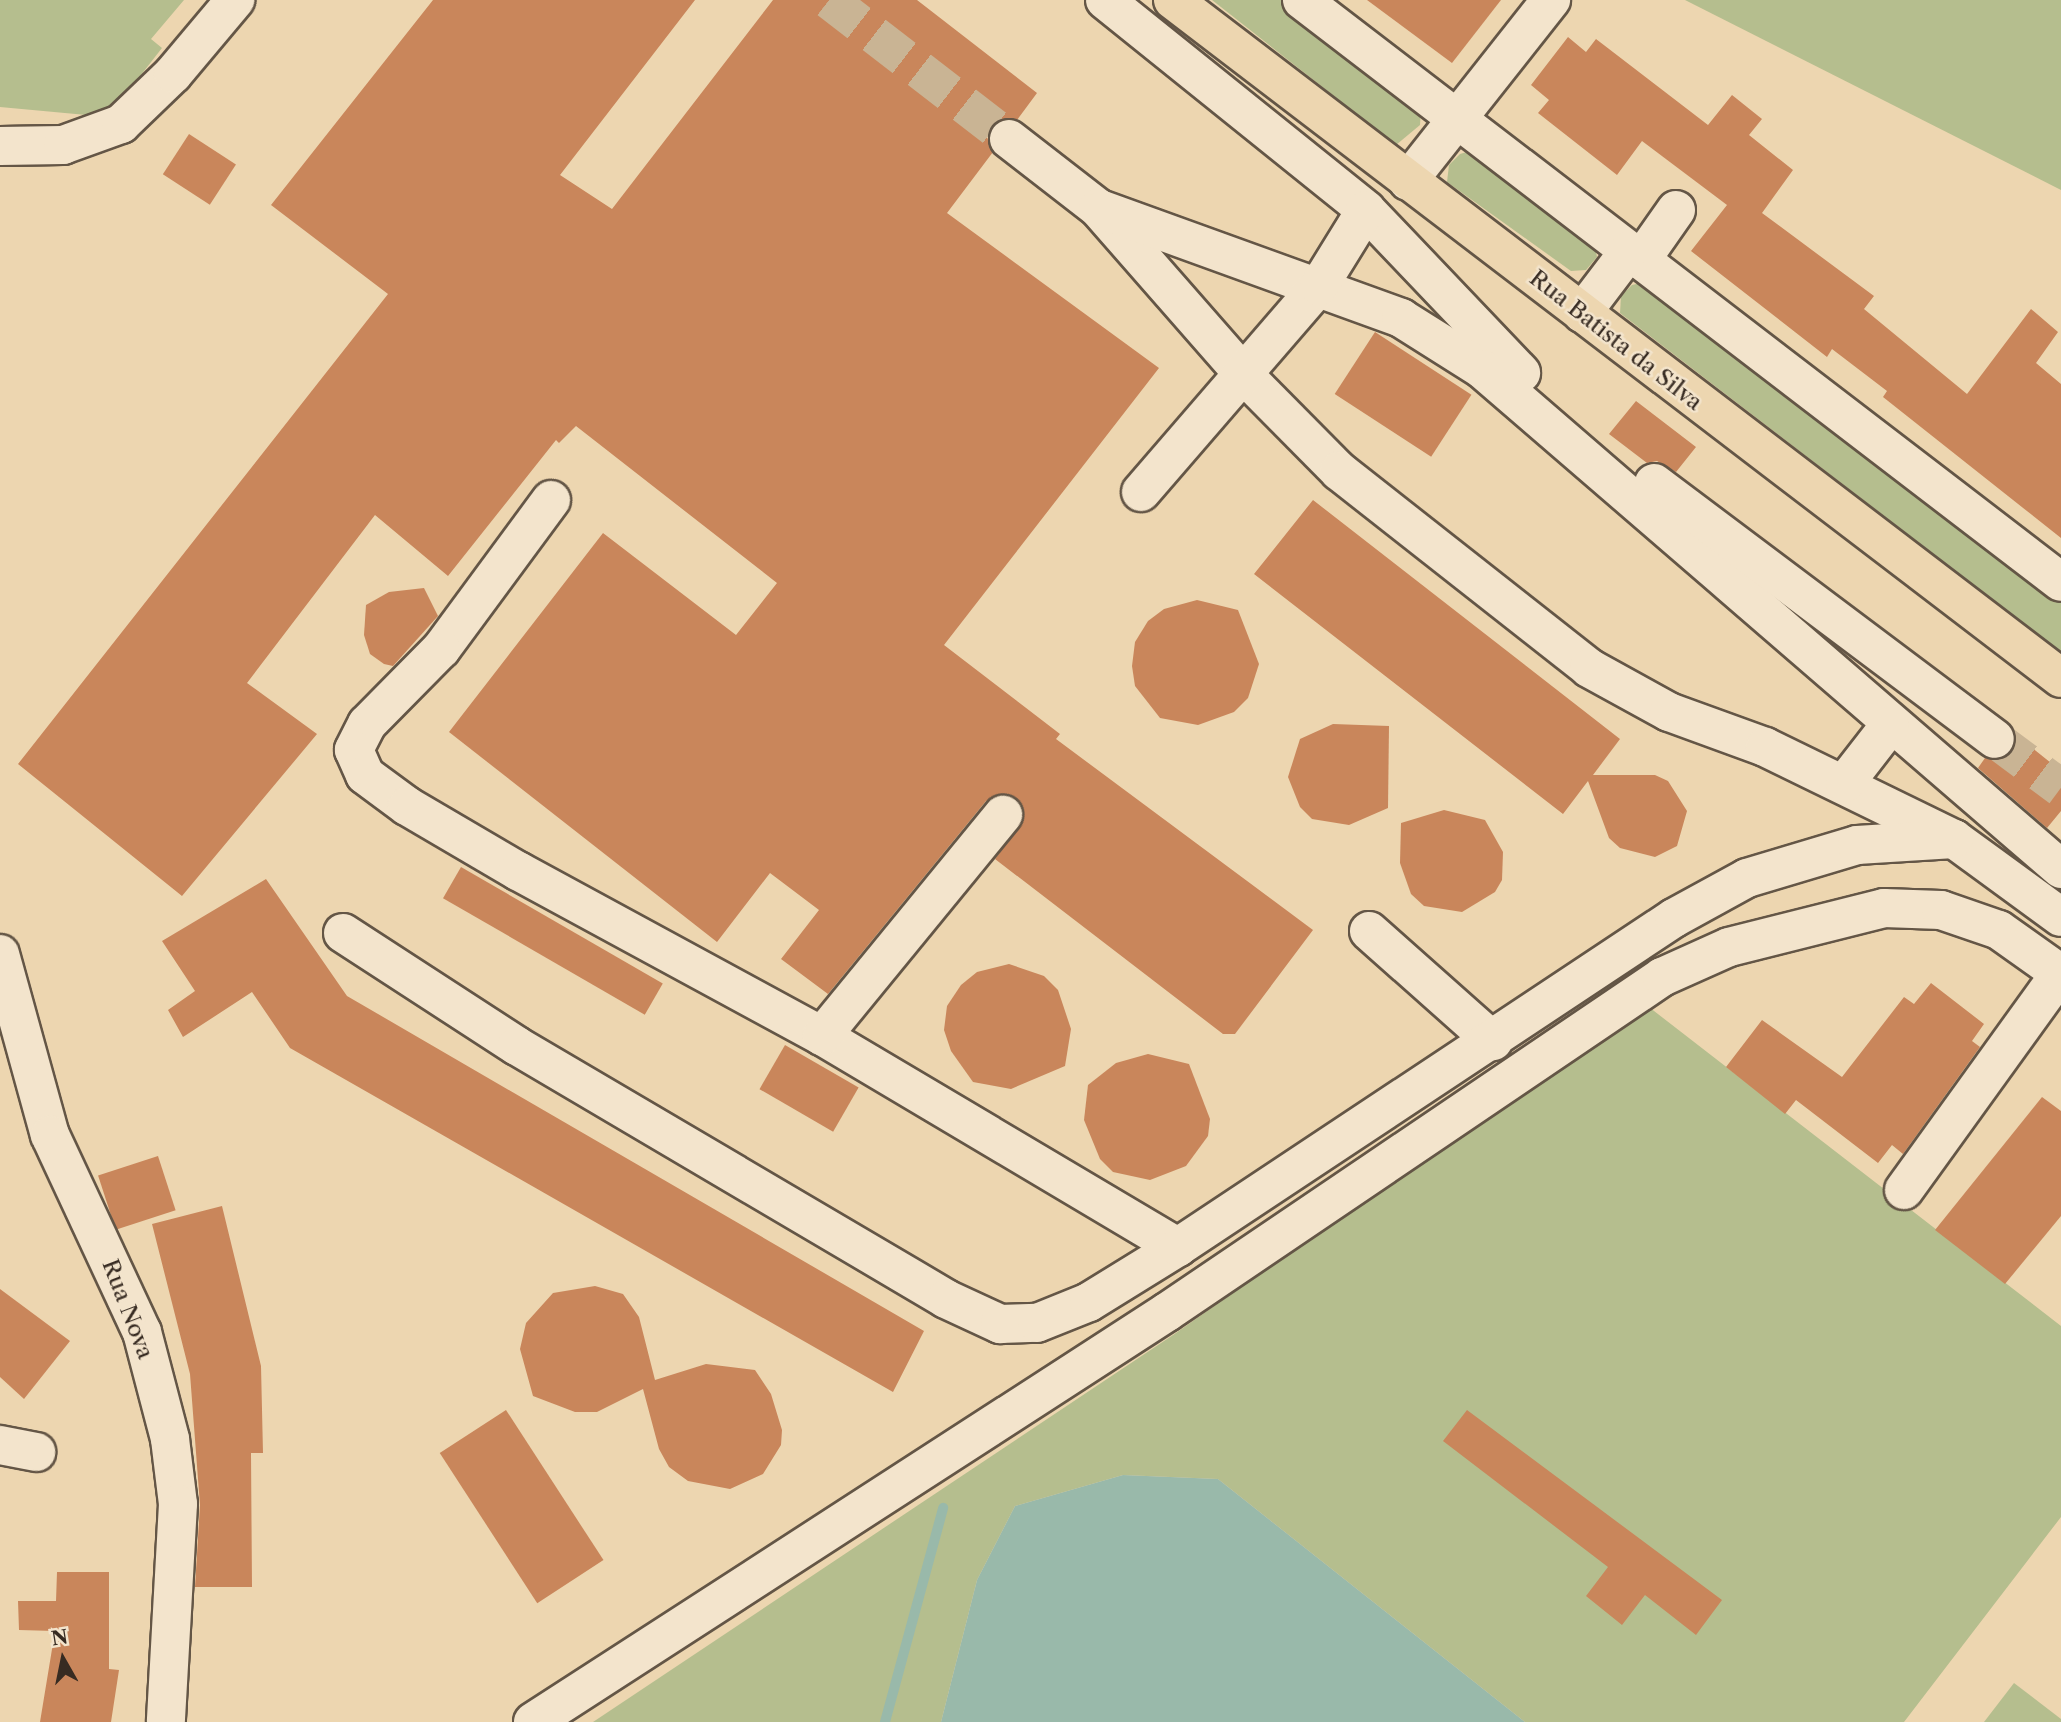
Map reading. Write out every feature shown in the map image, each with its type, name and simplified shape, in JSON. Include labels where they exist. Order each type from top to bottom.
[{"type":"main road","name":"Rua Batista da Silva","points":[[1173,0],[2061,678]]},
{"type":"street","points":[[5,142],[63,145],[121,124],[173,74],[235,0]]},
{"type":"street","points":[[1104,0],[1366,210],[1494,350],[1598,453],[1890,726],[2061,869]]},
{"type":"street","points":[[1302,0],[1455,120],[2061,582]]},
{"type":"street","points":[[1408,181],[1551,0]]},
{"type":"street","points":[[1009,139],[1098,208],[1245,376],[1339,471],[1589,668],[1669,712],[1845,783],[1954,839],[2061,917]]},
{"type":"street","points":[[1098,208],[1401,318],[1482,369],[1995,739]]},
{"type":"street","points":[[1141,492],[1245,376],[1319,286],[1366,210]]},
{"type":"street","points":[[1582,313],[1676,210]]},
{"type":"street","points":[[551,500],[442,649],[367,724],[354,750],[356,762],[378,786],[496,858],[822,1036],[1178,1247]]},
{"type":"street","points":[[1845,783],[1890,726]]},
{"type":"street","points":[[822,1036],[1003,814]]},
{"type":"street","points":[[343,933],[529,1053],[946,1300],[1000,1324],[1038,1323],[1089,1302],[1178,1247],[1493,1041],[1674,918],[1747,878],[1857,845],[1954,839]]},
{"type":"street","points":[[533,1722],[1155,1319],[1662,977],[1729,947],[1884,908],[1941,909],[1999,930],[2061,974],[1905,1190]]},
{"type":"street","points":[[1369,931],[1493,1041]]},
{"type":"street","name":"Rua Nova","points":[[0,954],[10,1031],[50,1135],[142,1332],[170,1439],[178,1504],[166,1722]]},
{"type":"green space","points":[[0,0],[184,0],[151,39],[162,48],[108,117],[0,107]]},
{"type":"green space","points":[[1212,0],[1281,0],[1421,110],[1420,125],[1396,145]]},
{"type":"green space","points":[[1685,0],[2061,0],[2061,190]]},
{"type":"green space","points":[[1477,149],[1594,242],[1597,257],[1586,270],[1571,271],[1447,182],[1449,165],[1460,154]]},
{"type":"green space","points":[[1650,281],[2061,599],[2061,652],[1620,313],[1621,296],[1632,285]]},
{"type":"green space","points":[[1645,1004],[2061,1326],[2061,1517],[1904,1722],[1525,1722],[1218,1479],[1123,1475],[1015,1506],[977,1580],[941,1722],[593,1722],[1173,1335]]},
{"type":"green space","points":[[2014,1683],[2061,1719],[2061,1722],[1984,1722]]},
{"type":"shaded area","points":[[1123,1475],[1218,1479],[1525,1722],[941,1722],[977,1580],[1015,1506]]},
{"type":"building","points":[[433,0],[695,0],[560,175],[612,209],[773,0],[917,0],[1037,93],[1017,120],[1001,119],[991,126],[987,137],[993,152],[947,213],[1159,368],[944,645],[1060,734],[1056,739],[1313,930],[1235,1034],[1223,1034],[995,859],[1024,819],[1023,807],[1007,794],[986,801],[828,994],[781,959],[819,910],[770,873],[717,942],[449,732],[603,533],[736,635],[777,583],[576,426],[559,443],[556,440],[448,576],[375,515],[247,683],[317,734],[182,896],[18,764],[388,294],[271,205]]},
{"type":"building","points":[[1367,0],[1501,0],[1452,63]]},
{"type":"building","points":[[1568,37],[1586,52],[1596,39],[1708,125],[1732,95],[1762,119],[1749,135],[1793,170],[1762,213],[1874,296],[1864,309],[1967,394],[2031,309],[2058,332],[2036,363],[2061,384],[2061,538],[1883,397],[1887,391],[1832,349],[1827,357],[1691,251],[1727,205],[1642,141],[1617,175],[1538,113],[1549,100],[1531,85]]},
{"type":"building","points":[[189,134],[236,164],[210,205],[163,174]]},
{"type":"building","points":[[1375,332],[1471,395],[1431,457],[1335,394]]},
{"type":"building","points":[[1636,401],[1696,447],[1676,472],[1657,461],[1647,463],[1609,434]]},
{"type":"building","points":[[1313,500],[1620,739],[1593,775],[1655,775],[1668,781],[1687,811],[1677,846],[1655,857],[1620,848],[1609,838],[1588,781],[1563,814],[1254,574]]},
{"type":"building","points":[[424,588],[438,616],[393,666],[384,664],[370,654],[364,635],[366,605],[389,592]]},
{"type":"building","points":[[1197,600],[1238,610],[1259,664],[1248,698],[1234,712],[1198,725],[1160,718],[1135,686],[1132,666],[1135,642],[1148,621],[1164,609]]},
{"type":"building","points":[[1333,724],[1389,726],[1388,808],[1349,825],[1312,819],[1300,807],[1288,777],[1300,739]]},
{"type":"building","points":[[2016,735],[2061,771],[2061,811],[2047,828],[1978,768],[1985,758],[2003,759],[2012,753]]},
{"type":"building","points":[[1444,810],[1485,820],[1503,852],[1502,880],[1495,892],[1462,912],[1424,906],[1411,894],[1400,863],[1401,823]]},
{"type":"building","points":[[461,867],[663,984],[645,1015],[443,898]]},
{"type":"building","points":[[266,879],[347,996],[924,1331],[893,1392],[290,1048],[252,992],[183,1037],[168,1010],[195,991],[162,941]]},
{"type":"building","points":[[1009,964],[1044,976],[1058,990],[1071,1029],[1065,1066],[1011,1089],[973,1082],[951,1051],[944,1030],[947,1006],[961,985],[977,972]]},
{"type":"building","points":[[1931,983],[1984,1024],[1972,1041],[1980,1047],[1903,1154],[1892,1145],[1878,1163],[1796,1100],[1785,1114],[1726,1067],[1762,1020],[1842,1077],[1904,997],[1914,1004]]},
{"type":"building","points":[[785,1045],[859,1088],[833,1132],[760,1089]]},
{"type":"building","points":[[1148,1054],[1189,1064],[1210,1119],[1208,1136],[1186,1166],[1150,1180],[1113,1172],[1100,1159],[1084,1120],[1088,1085],[1116,1063]]},
{"type":"building","points":[[2042,1097],[2061,1111],[2061,1216],[2005,1284],[1935,1230]]},
{"type":"building","points":[[158,1156],[176,1210],[116,1230],[98,1175]]},
{"type":"building","points":[[222,1206],[261,1366],[263,1453],[251,1453],[252,1587],[195,1587],[200,1505],[190,1374],[152,1224]]},
{"type":"building","points":[[595,1286],[623,1294],[639,1317],[655,1380],[706,1364],[755,1370],[771,1394],[782,1430],[781,1445],[763,1474],[730,1489],[688,1481],[669,1467],[659,1449],[643,1389],[597,1412],[575,1412],[533,1396],[520,1349],[526,1323],[553,1293]]},
{"type":"building","points":[[0,1289],[70,1341],[24,1399],[0,1377]]},
{"type":"building","points":[[506,1410],[603,1560],[537,1603],[440,1453]]},
{"type":"building","points":[[1467,1410],[1722,1600],[1696,1635],[1645,1595],[1622,1625],[1586,1596],[1608,1567],[1443,1441]]},
{"type":"building","points":[[57,1572],[109,1572],[109,1669],[119,1670],[111,1722],[40,1722],[55,1631],[19,1630],[18,1601],[56,1601]]},
{"type":"waterway","points":[[885,1722],[943,1508]]},
{"type":"tunnel","points":[[829,0],[1009,139]]},
{"type":"tunnel","points":[[1995,739],[2061,788]]}]
